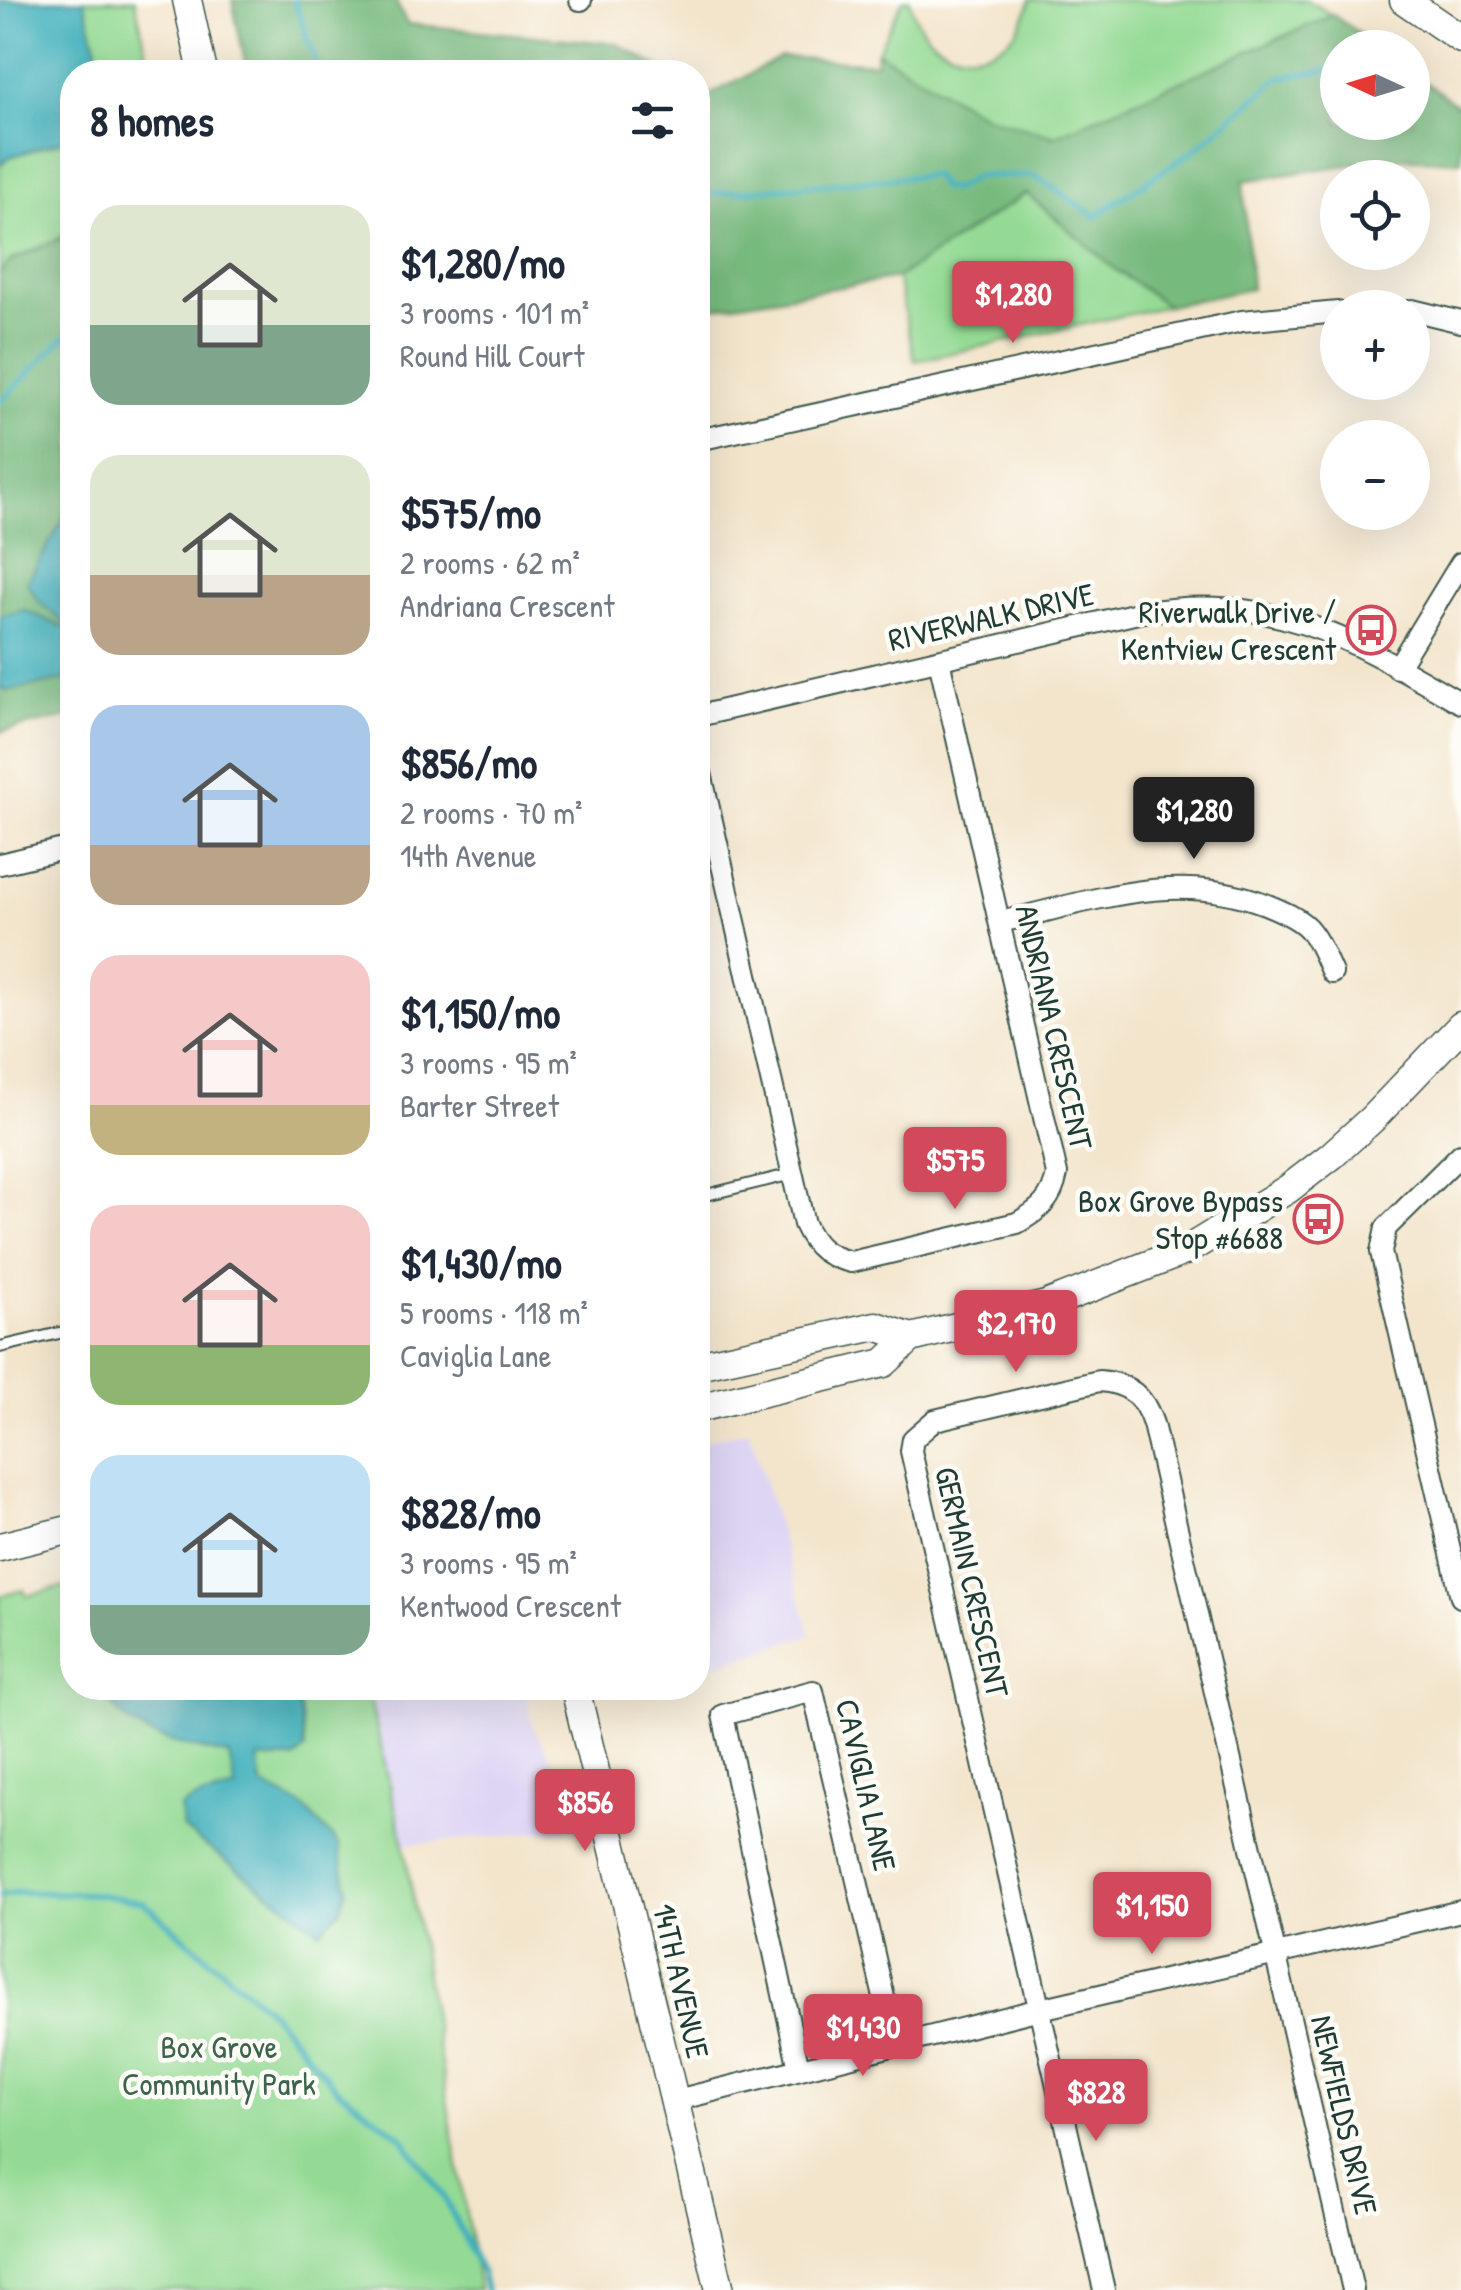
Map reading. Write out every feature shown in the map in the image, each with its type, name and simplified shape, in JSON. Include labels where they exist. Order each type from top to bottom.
[{"type":"main road","points":[[188,0],[201,60]]},
{"type":"main road","points":[[1404,0],[1461,39]]},
{"type":"main road","points":[[710,1405],[884,1363],[911,1338],[1046,1305],[1187,1250],[1288,1190],[1331,1156],[1372,1120],[1461,1026]]},
{"type":"main road","points":[[710,1362],[876,1326],[911,1338]]},
{"type":"main road","points":[[0,1546],[60,1532]]},
{"type":"main road","name":"14TH AVENUE","points":[[578,1700],[720,2290]]},
{"type":"street","points":[[710,437],[1242,321],[1320,314]]},
{"type":"street","points":[[1430,314],[1461,322]]},
{"type":"street","points":[[1397,668],[1461,564]]},
{"type":"street","name":"RIVERWALK DRIVE","points":[[710,713],[1138,613],[1204,606],[1251,609],[1301,621],[1461,703]]},
{"type":"street","name":"ANDRIANA CRESCENT","points":[[710,812],[804,1224],[812,1242],[829,1257],[851,1262],[1017,1224],[1039,1211],[1053,1195],[1057,1174],[939,660]]},
{"type":"street","points":[[0,864],[60,850]]},
{"type":"street","points":[[1000,922],[1146,889],[1205,888],[1238,893],[1280,910],[1310,930],[1332,974]]},
{"type":"street","points":[[1461,1154],[1386,1228],[1381,1252],[1461,1598]]},
{"type":"street","name":"GERMAIN CRESCENT","points":[[1040,2008],[911,1452],[912,1438],[935,1420],[1098,1381],[1116,1382],[1133,1390],[1146,1405],[1153,1424],[1276,1954]]},
{"type":"street","name":"CAVIGLIA LANE","points":[[799,2070],[724,1715],[813,1691],[895,2045]]},
{"type":"street","points":[[674,2101],[1040,2008],[1461,1911]]},
{"type":"street","name":"NEWFIELDS DRIVE","points":[[1276,1954],[1353,2290]]},
{"type":"street","points":[[1040,2008],[1104,2290]]},
{"type":"lane","points":[[710,1193],[793,1174]]},
{"type":"lane","points":[[0,1347],[60,1333]]},
{"type":"shaded area","points":[[749,1430],[811,1635],[710,1666],[710,1439]]},
{"type":"shaded area","points":[[370,1700],[527,1700],[534,1729],[591,1827],[404,1845]]},
{"type":"green space","points":[[0,0],[135,0],[148,60],[60,60],[60,238],[10,261],[0,273]]},
{"type":"green space","points":[[232,0],[395,0],[407,24],[617,44],[646,60],[244,60]]},
{"type":"green space","points":[[903,0],[910,0],[919,24],[933,40],[951,51],[970,54],[990,51],[1007,40],[1021,24],[1030,0],[1306,0],[1333,15],[1054,136],[985,116],[877,52]]},
{"type":"green space","points":[[1333,15],[1354,30],[1320,30],[1320,140],[1430,140],[1430,85],[1461,108],[1461,161],[1320,160],[1320,169],[1243,181],[1251,289],[1168,306],[1116,270],[1026,193],[897,278],[710,308],[710,95],[781,57],[875,63],[877,52],[985,116],[1054,136]]},
{"type":"green space","points":[[1027,193],[1116,270],[1168,306],[915,361],[897,278]]},
{"type":"green space","points":[[60,238],[60,719],[0,732],[0,273],[10,261]]},
{"type":"green space","name":"Box Grove Community Park","points":[[60,1588],[60,1700],[370,1700],[404,1845],[479,2290],[0,2290],[0,1596],[24,1590],[26,1596]]},
{"type":"water","points":[[0,0],[84,0],[100,60],[60,60],[60,142],[10,157],[0,165]]},
{"type":"water","points":[[60,526],[60,619],[39,602],[27,582]]},
{"type":"water","points":[[24,610],[60,626],[60,681],[7,691],[0,688],[0,616]]},
{"type":"water","points":[[110,1700],[296,1700],[305,1749],[295,1759],[258,1759],[262,1785],[303,1806],[339,1845],[347,1889],[341,1909],[320,1931],[183,1829],[180,1808],[196,1799],[236,1789],[229,1756],[161,1739],[118,1712]]},
{"type":"waterway","points":[[294,0],[315,60]]},
{"type":"waterway","points":[[710,194],[933,175],[942,188],[955,189],[976,176],[1036,176],[1095,216],[1193,151],[1280,77],[1320,71]]},
{"type":"waterway","points":[[0,402],[60,342]]},
{"type":"waterway","points":[[0,1896],[20,1892],[96,1894],[143,1902],[270,2011],[337,2089],[401,2136],[444,2197],[482,2273],[486,2290]]},
{"type":"place","name":"Riverwalk Drive / Kentview Crescent","points":[[1371,630]]},
{"type":"place","name":"Box Grove Bypass Stop #6688","points":[[1318,1219]]}]
